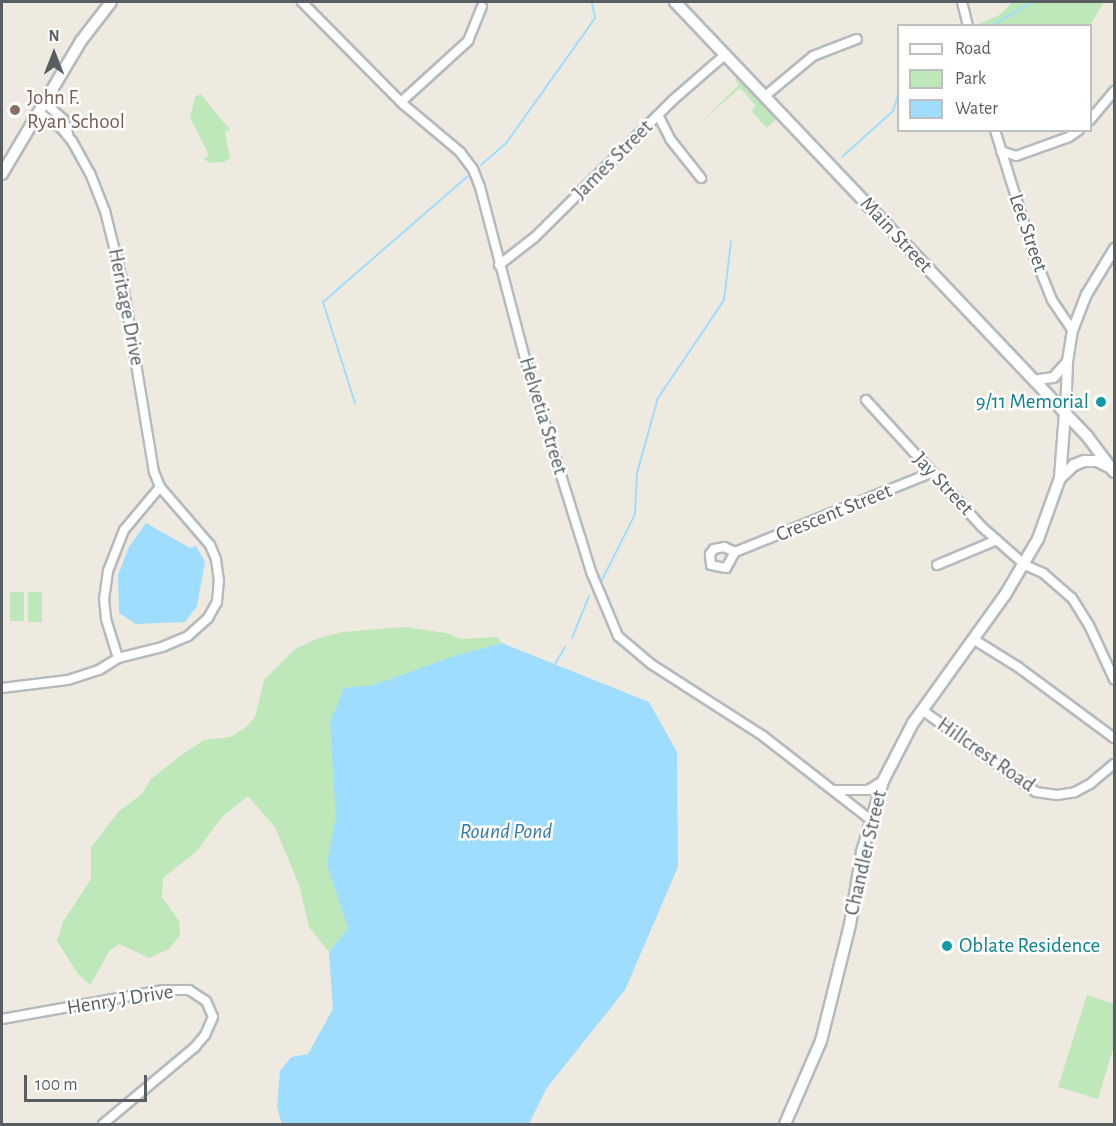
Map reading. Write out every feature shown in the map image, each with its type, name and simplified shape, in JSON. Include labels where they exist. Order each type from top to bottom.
[{"type":"main road","points":[[2,174],[81,41],[111,2]]},
{"type":"main road","name":"Main Street","points":[[675,2],[1065,413],[1114,471]]},
{"type":"main road","name":"Chandler Street","points":[[785,1125],[821,1041],[850,925],[862,852],[883,781],[894,755],[922,710],[1025,565],[1048,517],[1060,478],[1065,413]]},
{"type":"main road","points":[[1060,478],[1074,465],[1084,461],[1097,461],[1114,471]]},
{"type":"street","name":"Helvetia Street","points":[[302,2],[401,102],[460,152],[473,169],[480,187],[527,366],[592,574],[618,636],[651,664],[740,720],[871,820]]},
{"type":"street","points":[[962,2],[968,24]]},
{"type":"street","points":[[401,102],[468,41],[482,7]]},
{"type":"street","points":[[765,96],[813,57],[857,39]]},
{"type":"street","name":"James Street","points":[[499,265],[535,237],[658,115],[726,54]]},
{"type":"street","points":[[1092,118],[1114,91]]},
{"type":"street","name":"Heritage Drive","points":[[2,688],[68,681],[99,670],[118,658],[162,647],[188,636],[208,618],[217,602],[219,581],[216,559],[210,545],[159,486],[154,472],[130,325],[112,238],[96,189],[68,135],[41,107]]},
{"type":"street","points":[[658,115],[670,139],[701,178]]},
{"type":"street","name":"Lee Street","points":[[996,132],[1034,255],[1052,300],[1072,330]]},
{"type":"street","points":[[1001,151],[1016,156],[1069,137],[1076,132]]},
{"type":"street","name":"Chandler Street","points":[[1065,413],[1067,361],[1072,330],[1086,294],[1114,248]]},
{"type":"street","points":[[1033,380],[1053,377],[1067,361]]},
{"type":"street","name":"Jay Street","points":[[866,400],[997,540],[1025,565],[1043,573],[1060,586],[1081,609],[1114,679]]},
{"type":"street","name":"Crescent Street","points":[[735,552],[931,472]]},
{"type":"street","points":[[118,658],[106,619],[104,599],[108,571],[124,530],[159,486]]},
{"type":"street","points":[[937,565],[997,540]]},
{"type":"street","points":[[973,639],[1018,667],[1114,738]]},
{"type":"street","name":"Hillcrest Road","points":[[922,710],[1036,792],[1057,795],[1076,792],[1090,784],[1114,764]]},
{"type":"street","points":[[832,790],[868,790],[883,781]]},
{"type":"street","name":"Henry J Drive","points":[[2,1019],[163,990],[189,990],[206,1001],[213,1017],[205,1035],[195,1047],[103,1125]]},
{"type":"green space","points":[[1013,2],[1104,2],[1091,24],[978,24],[998,16]]},
{"type":"green space","points":[[738,77],[776,119],[767,128],[751,111],[756,106],[740,88],[701,122],[739,85],[735,80]]},
{"type":"green space","points":[[201,94],[230,130],[225,132],[230,158],[224,162],[210,163],[204,159],[209,155],[190,118],[195,97]]},
{"type":"green space","points":[[10,592],[24,592],[24,621],[10,621]]},
{"type":"green space","points":[[28,592],[42,592],[42,622],[28,622]]},
{"type":"green space","points":[[404,627],[446,633],[461,639],[498,637],[502,643],[454,656],[348,928],[329,952],[309,927],[300,888],[275,827],[248,796],[221,818],[197,851],[163,878],[162,897],[179,921],[180,935],[169,949],[149,958],[119,944],[110,950],[90,985],[78,974],[57,941],[63,922],[91,879],[91,847],[119,811],[142,794],[150,780],[204,740],[230,737],[244,729],[255,717],[264,680],[295,649],[316,639],[343,632]]},
{"type":"green space","points":[[1087,995],[1114,1004],[1114,1046],[1098,1099],[1058,1087]]},
{"type":"water","points":[[146,523],[190,548],[196,546],[205,562],[197,606],[185,622],[136,624],[119,613],[118,575],[129,547]]},
{"type":"water","name":"Round Pond","points":[[502,643],[649,702],[677,752],[678,867],[625,990],[546,1089],[529,1124],[282,1124],[277,1107],[280,1071],[291,1057],[308,1054],[333,1009],[329,952],[348,928],[327,864],[336,817],[330,722],[344,688],[374,685],[454,656]]},
{"type":"waterway","points":[[481,165],[507,142],[595,18],[592,2]]},
{"type":"waterway","points":[[994,24],[1032,2]]},
{"type":"waterway","points":[[842,157],[893,111],[897,99]]},
{"type":"waterway","points":[[355,403],[323,302],[467,177]]},
{"type":"waterway","points":[[602,580],[635,514],[637,473],[658,398],[724,300],[731,241]]},
{"type":"waterway","points":[[572,638],[589,596]]},
{"type":"waterway","points":[[554,666],[565,647]]},
{"type":"place","name":"John F. Ryan School","points":[[15,110]]},
{"type":"place","name":"9/11 Memorial","points":[[1101,402]]},
{"type":"place","name":"Oblate Residence","points":[[947,946]]}]
